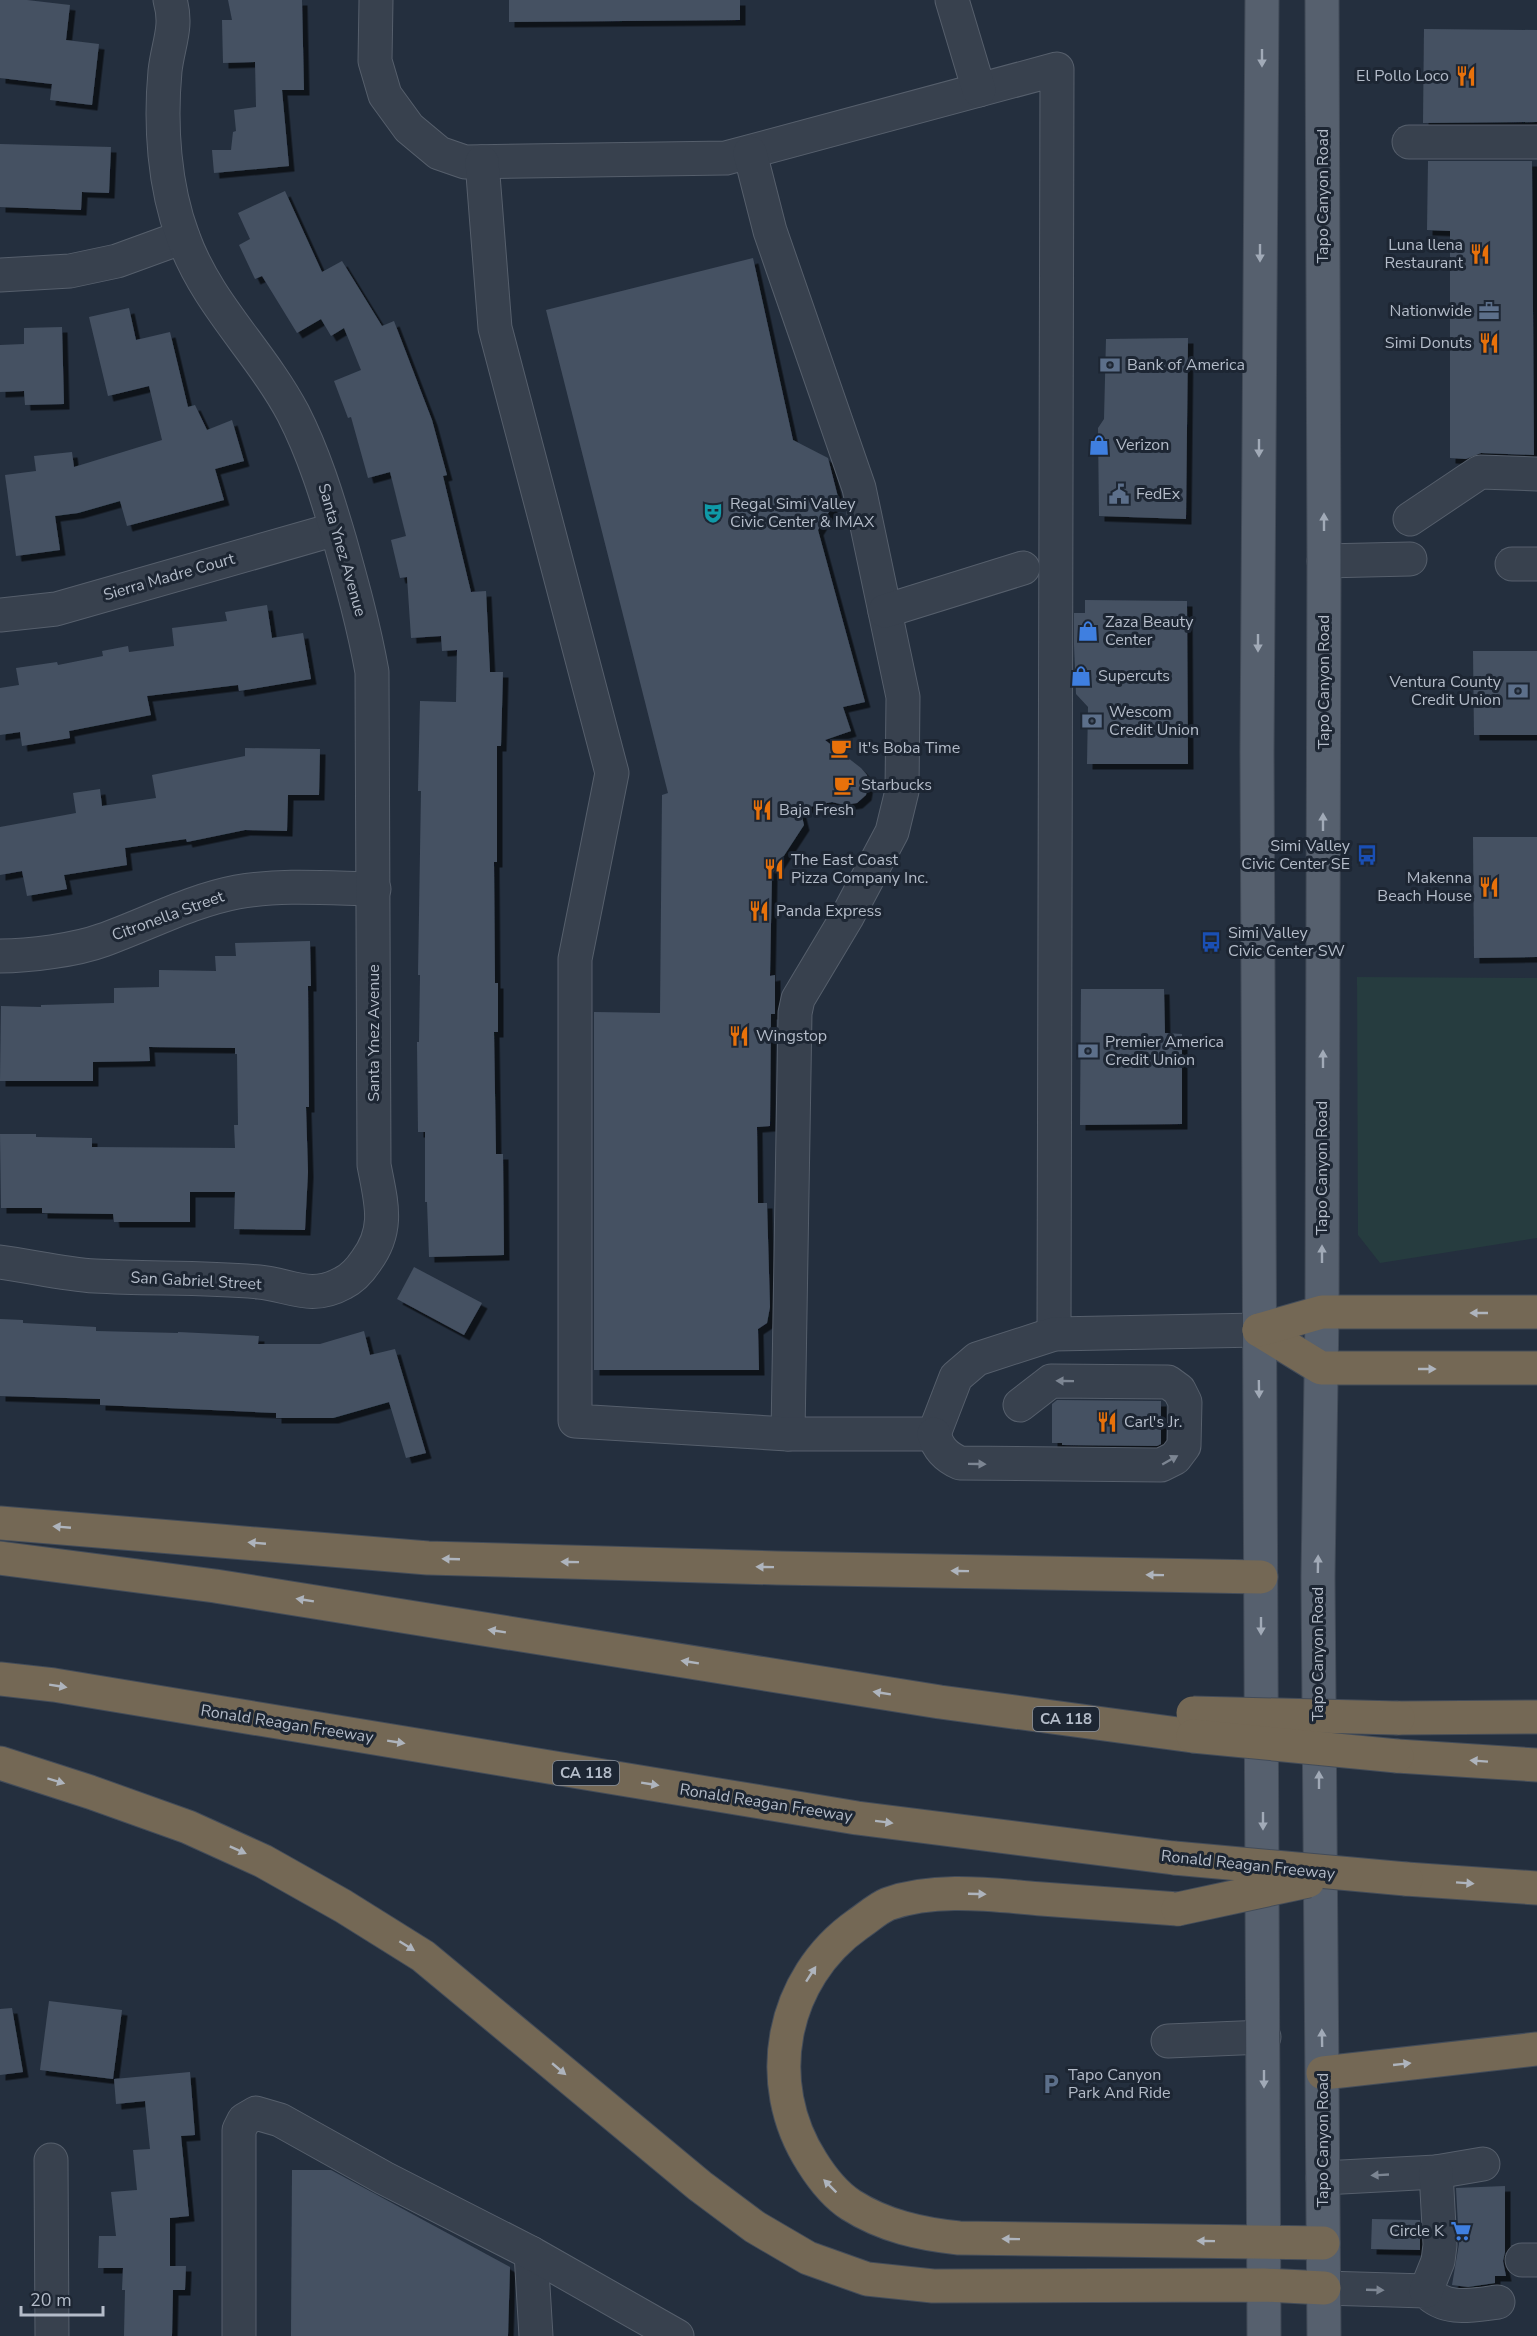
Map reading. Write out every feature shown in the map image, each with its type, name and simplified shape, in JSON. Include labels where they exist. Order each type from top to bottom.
[{"type":"highway","points":[[1259,1330],[1322,1312],[1537,1312]]},
{"type":"highway","points":[[1259,1330],[1321,1368],[1537,1368]]},
{"type":"highway","points":[[0,1523],[428,1558],[777,1568],[1261,1577]]},
{"type":"highway","points":[[0,1558],[215,1586],[940,1702],[1193,1724],[1397,1756],[1537,1765]]},
{"type":"highway","name":"Ronald Reagan Freeway","points":[[0,1679],[54,1685],[857,1818],[1174,1858],[1406,1880],[1537,1888]]},
{"type":"highway","points":[[1193,1724],[1398,1718],[1537,1717]]},
{"type":"highway","points":[[0,1763],[188,1827],[262,1861],[344,1906],[423,1956],[700,2186],[755,2227],[808,2258],[867,2280],[933,2286],[1264,2285],[1324,2288]]},
{"type":"highway","points":[[1323,2243],[958,2238],[921,2234],[882,2221],[850,2204],[825,2182],[802,2146],[788,2112],[783,2072],[787,2027],[802,1988],[821,1958],[849,1931],[887,1905],[928,1895],[973,1894],[1178,1909],[1337,1874]]},
{"type":"highway","points":[[1323,2073],[1537,2049]]},
{"type":"main road","points":[[1262,0],[1257,752],[1264,2336]]},
{"type":"main road","name":"Tapo Canyon Road","points":[[1322,0],[1324,561],[1322,1312],[1318,1589],[1324,2336]]},
{"type":"street","name":"Santa Ynez Avenue","points":[[170,0],[175,16],[165,72],[164,137],[169,187],[183,237],[213,298],[266,369],[292,412],[317,466],[362,618],[372,672],[374,1142]]},
{"type":"street","points":[[375,0],[375,61],[385,95],[409,128],[439,153],[465,162],[726,158],[1057,69],[1053,1334]]},
{"type":"street","points":[[952,0],[979,90]]},
{"type":"street","points":[[1409,142],[1537,142]]},
{"type":"street","points":[[750,153],[770,231],[859,489],[903,697],[902,792],[892,832],[847,917],[798,999],[795,1013],[788,1434]]},
{"type":"street","points":[[482,162],[495,328],[612,773],[575,958],[575,1421],[788,1434],[934,1434]]},
{"type":"street","points":[[0,275],[69,271],[117,261],[183,237]]},
{"type":"street","points":[[1410,519],[1480,472],[1537,474]]},
{"type":"street","name":"Sierra Madre Court","points":[[0,615],[56,609],[336,529]]},
{"type":"street","points":[[1324,561],[1410,560]]},
{"type":"street","points":[[885,611],[1023,568]]},
{"type":"street","name":"Citronella Street","points":[[0,956],[26,956],[101,941],[195,904],[237,892],[290,887],[374,889]]},
{"type":"street","name":"San Gabriel Street","points":[[0,1262],[92,1276],[261,1282],[297,1291],[316,1291],[342,1284],[359,1271],[375,1249],[382,1228],[382,1206],[374,1166],[374,1142]]},
{"type":"street","points":[[1020,1405],[1051,1381],[1168,1382],[1179,1390],[1185,1402],[1184,1446],[1175,1458],[1161,1465],[960,1463],[949,1458],[942,1451],[934,1434],[956,1377],[977,1359],[1053,1334],[1259,1330]]},
{"type":"street","points":[[1168,2041],[1264,2037]]},
{"type":"street","points":[[239,2336],[239,2130],[244,2120],[256,2113],[280,2120],[384,2178],[531,2253],[677,2336]]},
{"type":"street","points":[[51,2160],[52,2336]]},
{"type":"street","points":[[1323,2178],[1436,2172],[1483,2164]]},
{"type":"street","points":[[1426,2291],[1438,2261],[1440,2245],[1436,2172]]},
{"type":"street","points":[[531,2253],[536,2336]]},
{"type":"street","points":[[1324,2288],[1426,2291],[1434,2300],[1448,2305],[1498,2302]]},
{"type":"green space","points":[[1357,977],[1537,978],[1537,1238],[1380,1263],[1358,1235]]},
{"type":"building","points":[[0,0],[27,0],[70,5],[66,40],[99,44],[92,105],[50,100],[52,84],[0,78]]},
{"type":"building","points":[[228,0],[302,0],[304,90],[282,90],[289,166],[214,173],[212,150],[231,150],[233,132],[236,131],[234,110],[256,107],[255,62],[223,63],[222,20],[232,20]]},
{"type":"building","points":[[509,0],[740,0],[740,20],[509,22]]},
{"type":"building","points":[[1424,29],[1537,30],[1537,122],[1423,123]]},
{"type":"building","points":[[0,144],[111,147],[109,193],[82,192],[81,210],[0,207]]},
{"type":"building","points":[[1428,161],[1532,161],[1534,455],[1481,453],[1466,459],[1450,458],[1450,231],[1427,230]]},
{"type":"building","points":[[285,191],[322,272],[342,261],[382,326],[394,321],[432,420],[447,475],[443,476],[471,592],[486,591],[490,672],[503,672],[501,746],[497,746],[497,862],[494,862],[495,983],[498,983],[498,1032],[494,1032],[496,1154],[503,1154],[504,1255],[429,1257],[427,1202],[425,1202],[425,1132],[418,1132],[420,701],[456,702],[457,650],[442,651],[441,636],[411,638],[407,577],[400,578],[391,540],[406,536],[390,472],[368,478],[351,417],[348,418],[334,381],[361,370],[344,328],[331,336],[321,319],[297,333],[262,276],[255,279],[239,245],[250,239],[238,213]]},
{"type":"building","points":[[753,258],[793,440],[828,458],[838,497],[818,530],[865,702],[843,707],[851,731],[825,740],[861,768],[867,775],[868,784],[866,795],[857,803],[844,805],[832,802],[800,809],[804,825],[772,874],[770,976],[775,975],[775,1014],[771,1014],[770,1126],[757,1127],[758,1203],[767,1203],[770,1307],[767,1323],[758,1329],[759,1370],[594,1370],[594,1012],[660,1013],[662,795],[668,793],[546,310]]},
{"type":"building","points":[[129,308],[136,340],[170,332],[188,407],[195,405],[207,430],[232,420],[244,461],[215,469],[224,500],[127,526],[120,501],[78,513],[55,516],[60,550],[16,556],[5,475],[36,471],[34,456],[72,452],[74,467],[162,440],[149,386],[108,396],[89,317]]},
{"type":"building","points":[[62,327],[64,404],[25,405],[24,391],[0,392],[0,345],[24,344],[24,328]]},
{"type":"building","points":[[1188,338],[1186,519],[1099,516],[1098,428],[1104,419],[1106,339]]},
{"type":"building","points":[[1085,600],[1187,601],[1188,764],[1087,764],[1088,707],[1076,694],[1074,645],[1074,613],[1085,613]]},
{"type":"building","points":[[267,605],[272,638],[303,633],[311,679],[239,691],[238,685],[147,696],[151,715],[69,731],[70,738],[22,746],[20,732],[0,735],[0,688],[19,685],[16,668],[57,662],[58,665],[103,656],[102,651],[128,646],[129,652],[174,646],[172,628],[227,621],[225,612]]},
{"type":"building","points":[[1473,651],[1537,651],[1537,735],[1474,735]]},
{"type":"building","points":[[245,748],[320,749],[319,795],[288,795],[287,831],[245,830],[187,842],[186,839],[125,848],[127,865],[64,875],[67,889],[27,896],[22,871],[0,875],[0,827],[76,813],[73,793],[100,789],[102,806],[156,798],[152,775],[245,756]]},
{"type":"building","points":[[1473,837],[1537,837],[1537,957],[1474,958]]},
{"type":"building","points":[[310,941],[309,1107],[306,1107],[308,1172],[305,1230],[234,1229],[235,1192],[190,1192],[190,1222],[114,1222],[113,1214],[42,1213],[42,1208],[1,1208],[0,1134],[92,1138],[92,1147],[235,1148],[234,1125],[238,1125],[235,1048],[149,1047],[150,1061],[93,1062],[93,1081],[0,1081],[1,1006],[41,1007],[41,1005],[114,1003],[114,988],[159,987],[159,970],[216,971],[215,956],[236,956],[235,943]]},
{"type":"building","points":[[1081,989],[1164,989],[1165,1033],[1182,1034],[1182,1124],[1080,1125]]},
{"type":"building","points":[[414,1267],[482,1303],[464,1335],[397,1299]]},
{"type":"building","points":[[0,1319],[23,1320],[23,1323],[96,1327],[96,1331],[259,1336],[258,1344],[320,1344],[364,1331],[370,1355],[395,1349],[426,1453],[406,1458],[389,1402],[333,1418],[276,1418],[276,1413],[100,1405],[100,1399],[0,1396]]},
{"type":"building","name":"Carl's Jr.","points":[[1057,1400],[1161,1401],[1161,1444],[1157,1446],[1052,1443],[1052,1404]]},
{"type":"building","points":[[49,2001],[122,2010],[113,2079],[40,2070]]},
{"type":"building","points":[[12,2008],[23,2072],[0,2075],[0,2009]]},
{"type":"building","points":[[190,2072],[195,2135],[181,2136],[189,2216],[170,2218],[170,2266],[186,2266],[185,2290],[173,2290],[172,2336],[124,2336],[123,2268],[98,2268],[99,2236],[116,2236],[111,2192],[137,2190],[133,2150],[150,2149],[145,2101],[116,2104],[114,2079]]},
{"type":"building","points":[[292,2170],[331,2170],[510,2267],[508,2336],[291,2336]]},
{"type":"building","points":[[1505,2186],[1503,2261],[1506,2276],[1495,2276],[1495,2283],[1468,2287],[1452,2285],[1459,2244],[1456,2188]]},
{"type":"building","points":[[1372,2219],[1420,2220],[1420,2250],[1371,2249]]},
{"type":"place","name":"El Pollo Loco","points":[[1466,76]]},
{"type":"place","name":"Luna llena Restaurant","points":[[1480,254]]},
{"type":"place","name":"Nationwide","points":[[1489,311]]},
{"type":"place","name":"Simi Donuts","points":[[1489,343]]},
{"type":"place","name":"Bank of America","points":[[1110,365]]},
{"type":"place","name":"Verizon","points":[[1099,445]]},
{"type":"place","name":"FedEx","points":[[1119,494]]},
{"type":"place","name":"Regal Simi Valley Civic Center & IMAX","points":[[713,513]]},
{"type":"place","name":"Zaza Beauty Center","points":[[1088,631]]},
{"type":"place","name":"Supercuts","points":[[1081,676]]},
{"type":"place","name":"Ventura County Credit Union","points":[[1518,691]]},
{"type":"place","name":"Wescom Credit Union","points":[[1092,721]]},
{"type":"place","name":"It's Boba Time","points":[[841,748]]},
{"type":"place","name":"Starbucks","points":[[844,785]]},
{"type":"place","name":"Baja Fresh","points":[[762,810]]},
{"type":"place","name":"Simi Valley Civic Center SE","points":[[1367,855]]},
{"type":"place","name":"The East Coast Pizza Company Inc.","points":[[774,869]]},
{"type":"place","name":"Makenna Beach House","points":[[1489,887]]},
{"type":"place","name":"Panda Express","points":[[759,911]]},
{"type":"place","name":"Simi Valley Civic Center SW","points":[[1211,942]]},
{"type":"place","name":"Wingstop","points":[[739,1036]]},
{"type":"place","name":"Premier America Credit Union","points":[[1088,1051]]},
{"type":"place","name":"Carl's Jr.","points":[[1107,1422]]},
{"type":"place","name":"Tapo Canyon Park And Ride","points":[[1051,2084]]},
{"type":"place","name":"Circle K","points":[[1461,2231]]}]
